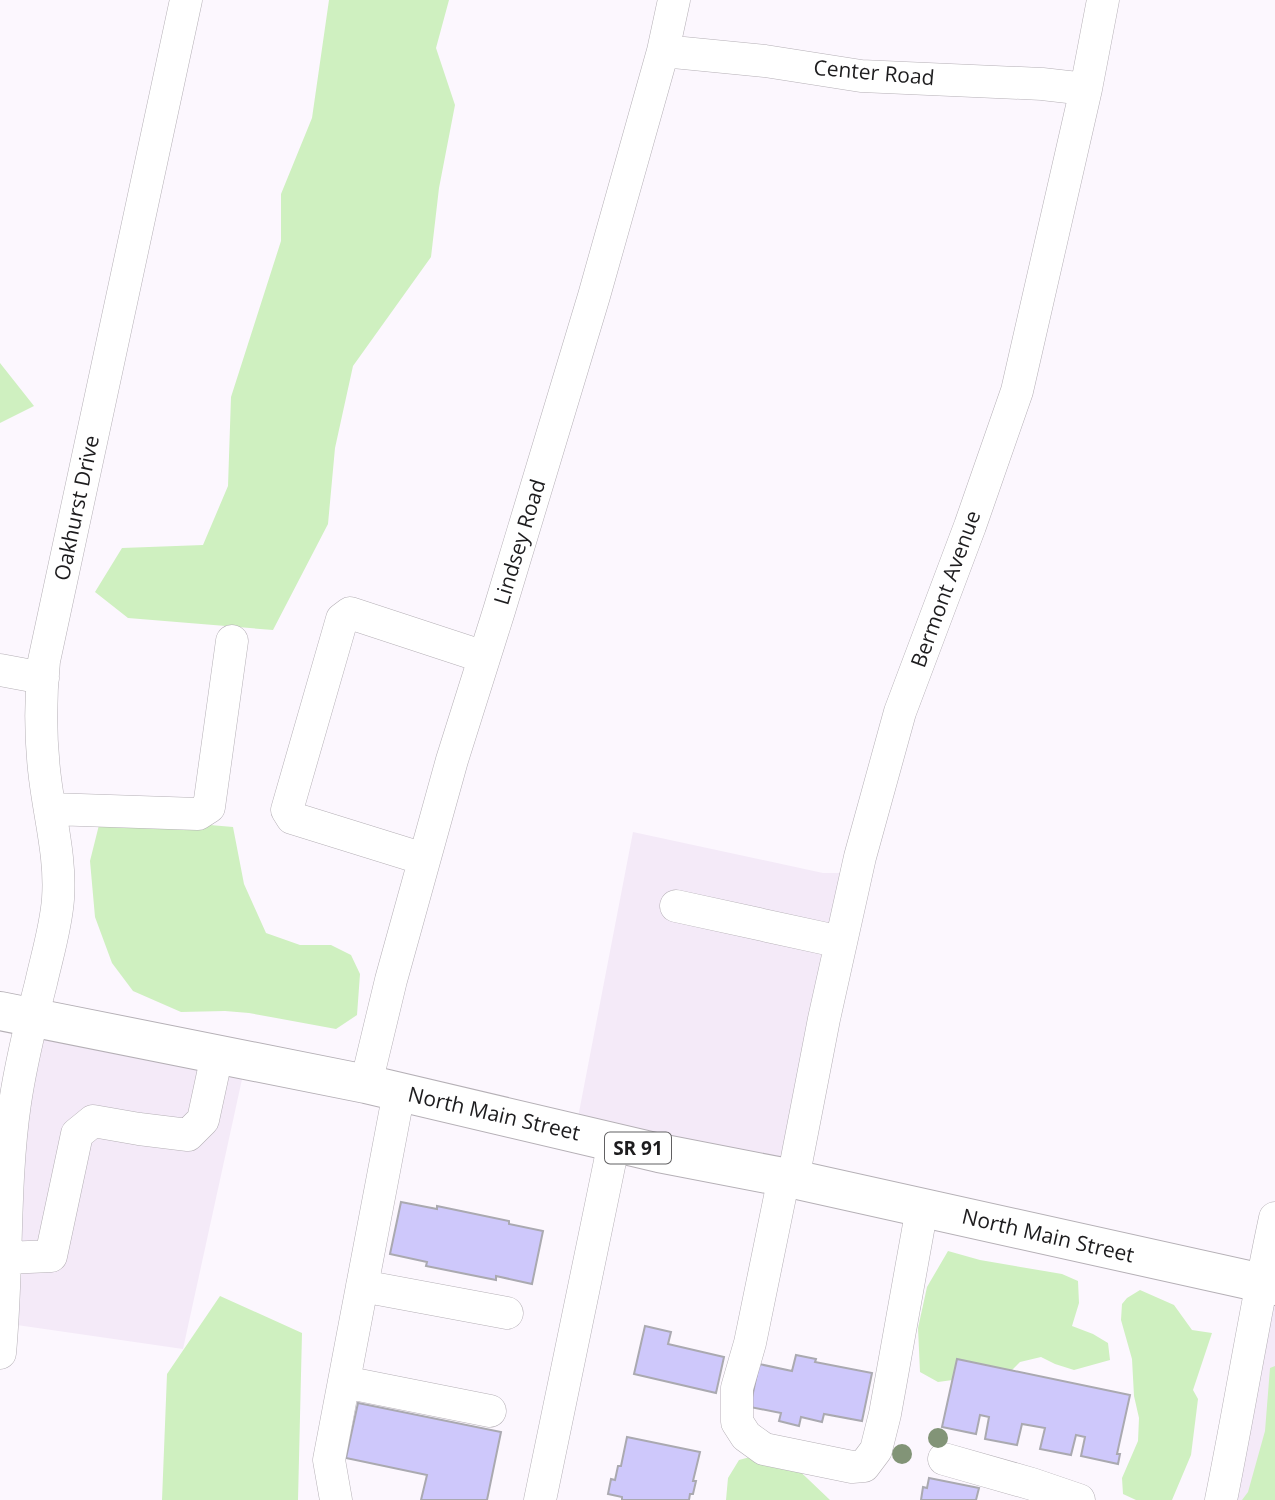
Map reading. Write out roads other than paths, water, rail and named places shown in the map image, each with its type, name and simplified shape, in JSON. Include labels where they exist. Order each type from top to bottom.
[{"type":"main road","name":"North Main Street","points":[[16,1015],[382,1088],[659,1153],[789,1178],[1268,1285]]},
{"type":"street","name":"Oakhurst Drive","points":[[0,1353],[6,1258],[4,1186],[15,1101],[16,1015],[49,948],[58,901],[59,871],[41,738],[40,702],[47,648],[186,0]]},
{"type":"street","name":"Lindsey Road","points":[[336,1500],[329,1460],[362,1286],[391,980],[452,760],[590,310],[663,51],[674,0]]},
{"type":"street","name":"Bermont Avenue","points":[[922,1208],[900,1337],[876,1450],[864,1466],[852,1467],[764,1450],[746,1436],[737,1422],[737,1388],[789,1178],[860,857],[900,712],[1017,391],[1086,89],[1103,0]]},
{"type":"street","name":"Center Road","points":[[663,51],[765,61],[861,76],[1042,84],[1086,89]]},
{"type":"street","points":[[424,859],[292,818],[287,810],[342,619],[350,613],[484,657]]},
{"type":"street","points":[[51,809],[198,814],[209,807],[232,641]]},
{"type":"street","points":[[0,670],[43,678]]},
{"type":"street","points":[[676,906],[841,942]]},
{"type":"street","points":[[6,1258],[51,1256],[77,1135],[93,1121],[188,1135],[203,1120],[217,1055]]},
{"type":"street","points":[[540,1500],[614,1142]]},
{"type":"street","points":[[1221,1500],[1268,1285],[1275,1218]]},
{"type":"street","points":[[362,1286],[506,1313]]},
{"type":"street","points":[[344,1382],[490,1411]]},
{"type":"street","points":[[944,1459],[1060,1497]]}]
